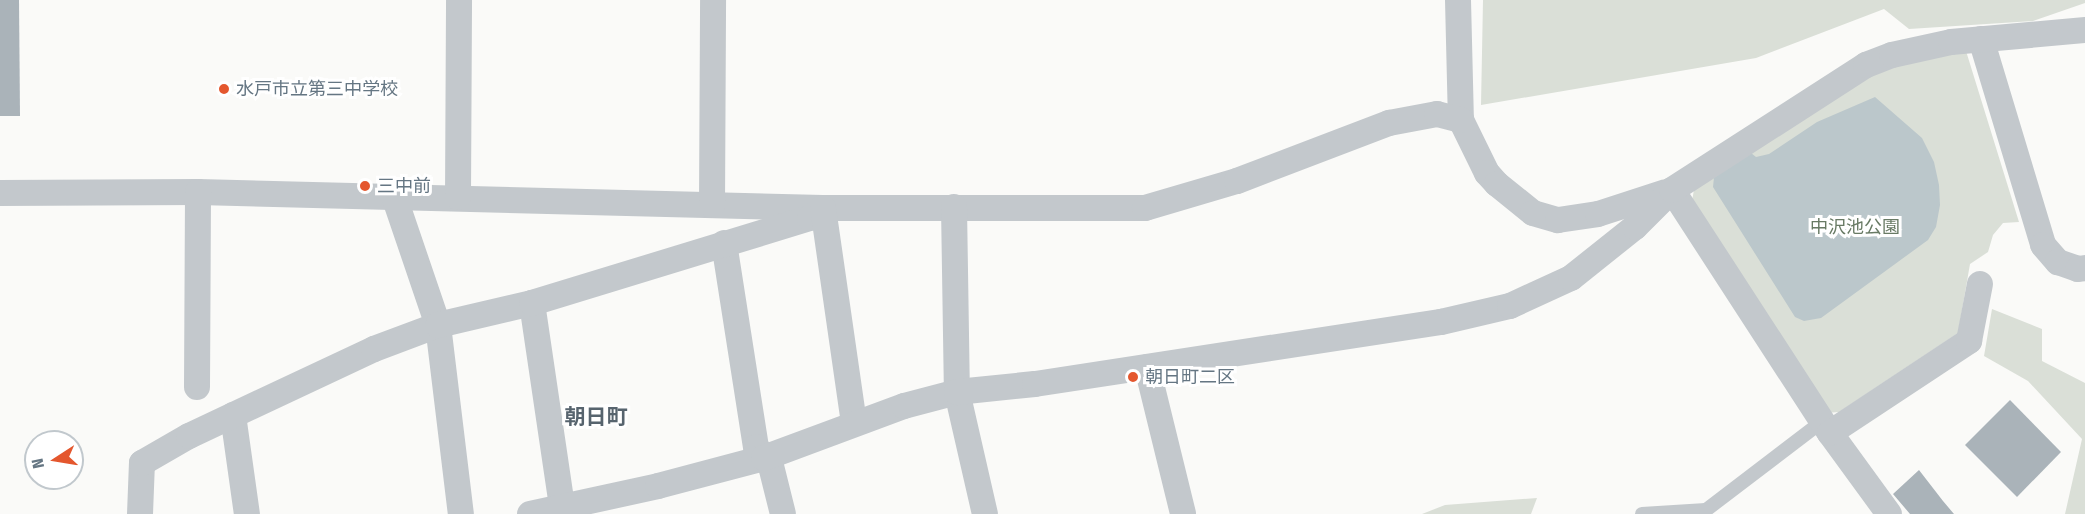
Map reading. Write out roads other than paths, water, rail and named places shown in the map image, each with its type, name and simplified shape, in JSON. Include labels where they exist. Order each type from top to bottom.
[{"type":"street","points":[[458,197],[459,0]]},
{"type":"street","points":[[712,205],[713,0]]},
{"type":"street","points":[[1458,0],[1461,120],[1487,172],[1497,184],[1533,213],[1558,220],[1598,214],[1672,190]]},
{"type":"street","points":[[530,514],[658,486],[764,458],[904,406],[957,392],[1147,367],[1441,321],[1510,306],[1571,278],[1635,227],[1672,190],[1866,65],[1892,55],[1952,42],[2085,30]]},
{"type":"street","points":[[1981,39],[2043,245],[2058,262],[2078,269],[2085,268]]},
{"type":"street","points":[[0,193],[198,192],[823,208],[1145,208],[1237,181],[1389,123],[1437,114],[1461,120]]},
{"type":"street","points":[[1672,190],[1827,427],[1889,514]]},
{"type":"street","points":[[197,387],[198,192]]},
{"type":"street","points":[[393,196],[438,325],[461,514]]},
{"type":"street","points":[[954,207],[957,392],[985,514]]},
{"type":"street","points":[[140,514],[142,463],[189,435],[374,349],[438,325],[532,303],[810,218],[823,208]]},
{"type":"street","points":[[823,208],[854,424]]},
{"type":"street","points":[[724,243],[756,447],[771,466],[783,514]]},
{"type":"street","points":[[1827,427],[1969,341],[1980,284]]},
{"type":"street","points":[[532,303],[562,506]]},
{"type":"street","points":[[1147,367],[1183,514]]},
{"type":"street","points":[[233,415],[247,514]]},
{"type":"lane","points":[[1642,514],[1706,510],[1827,427]]},
{"type":"place","name":"水戸市立第三中学校","points":[[224,89]]},
{"type":"place","name":"三中前","points":[[365,186]]},
{"type":"place","name":"朝日町二区","points":[[1133,377]]},
{"type":"district","name":"朝日町","points":[[596,417]]},
{"type":"park label","name":"中沢池公園","points":[[1855,227]]}]
